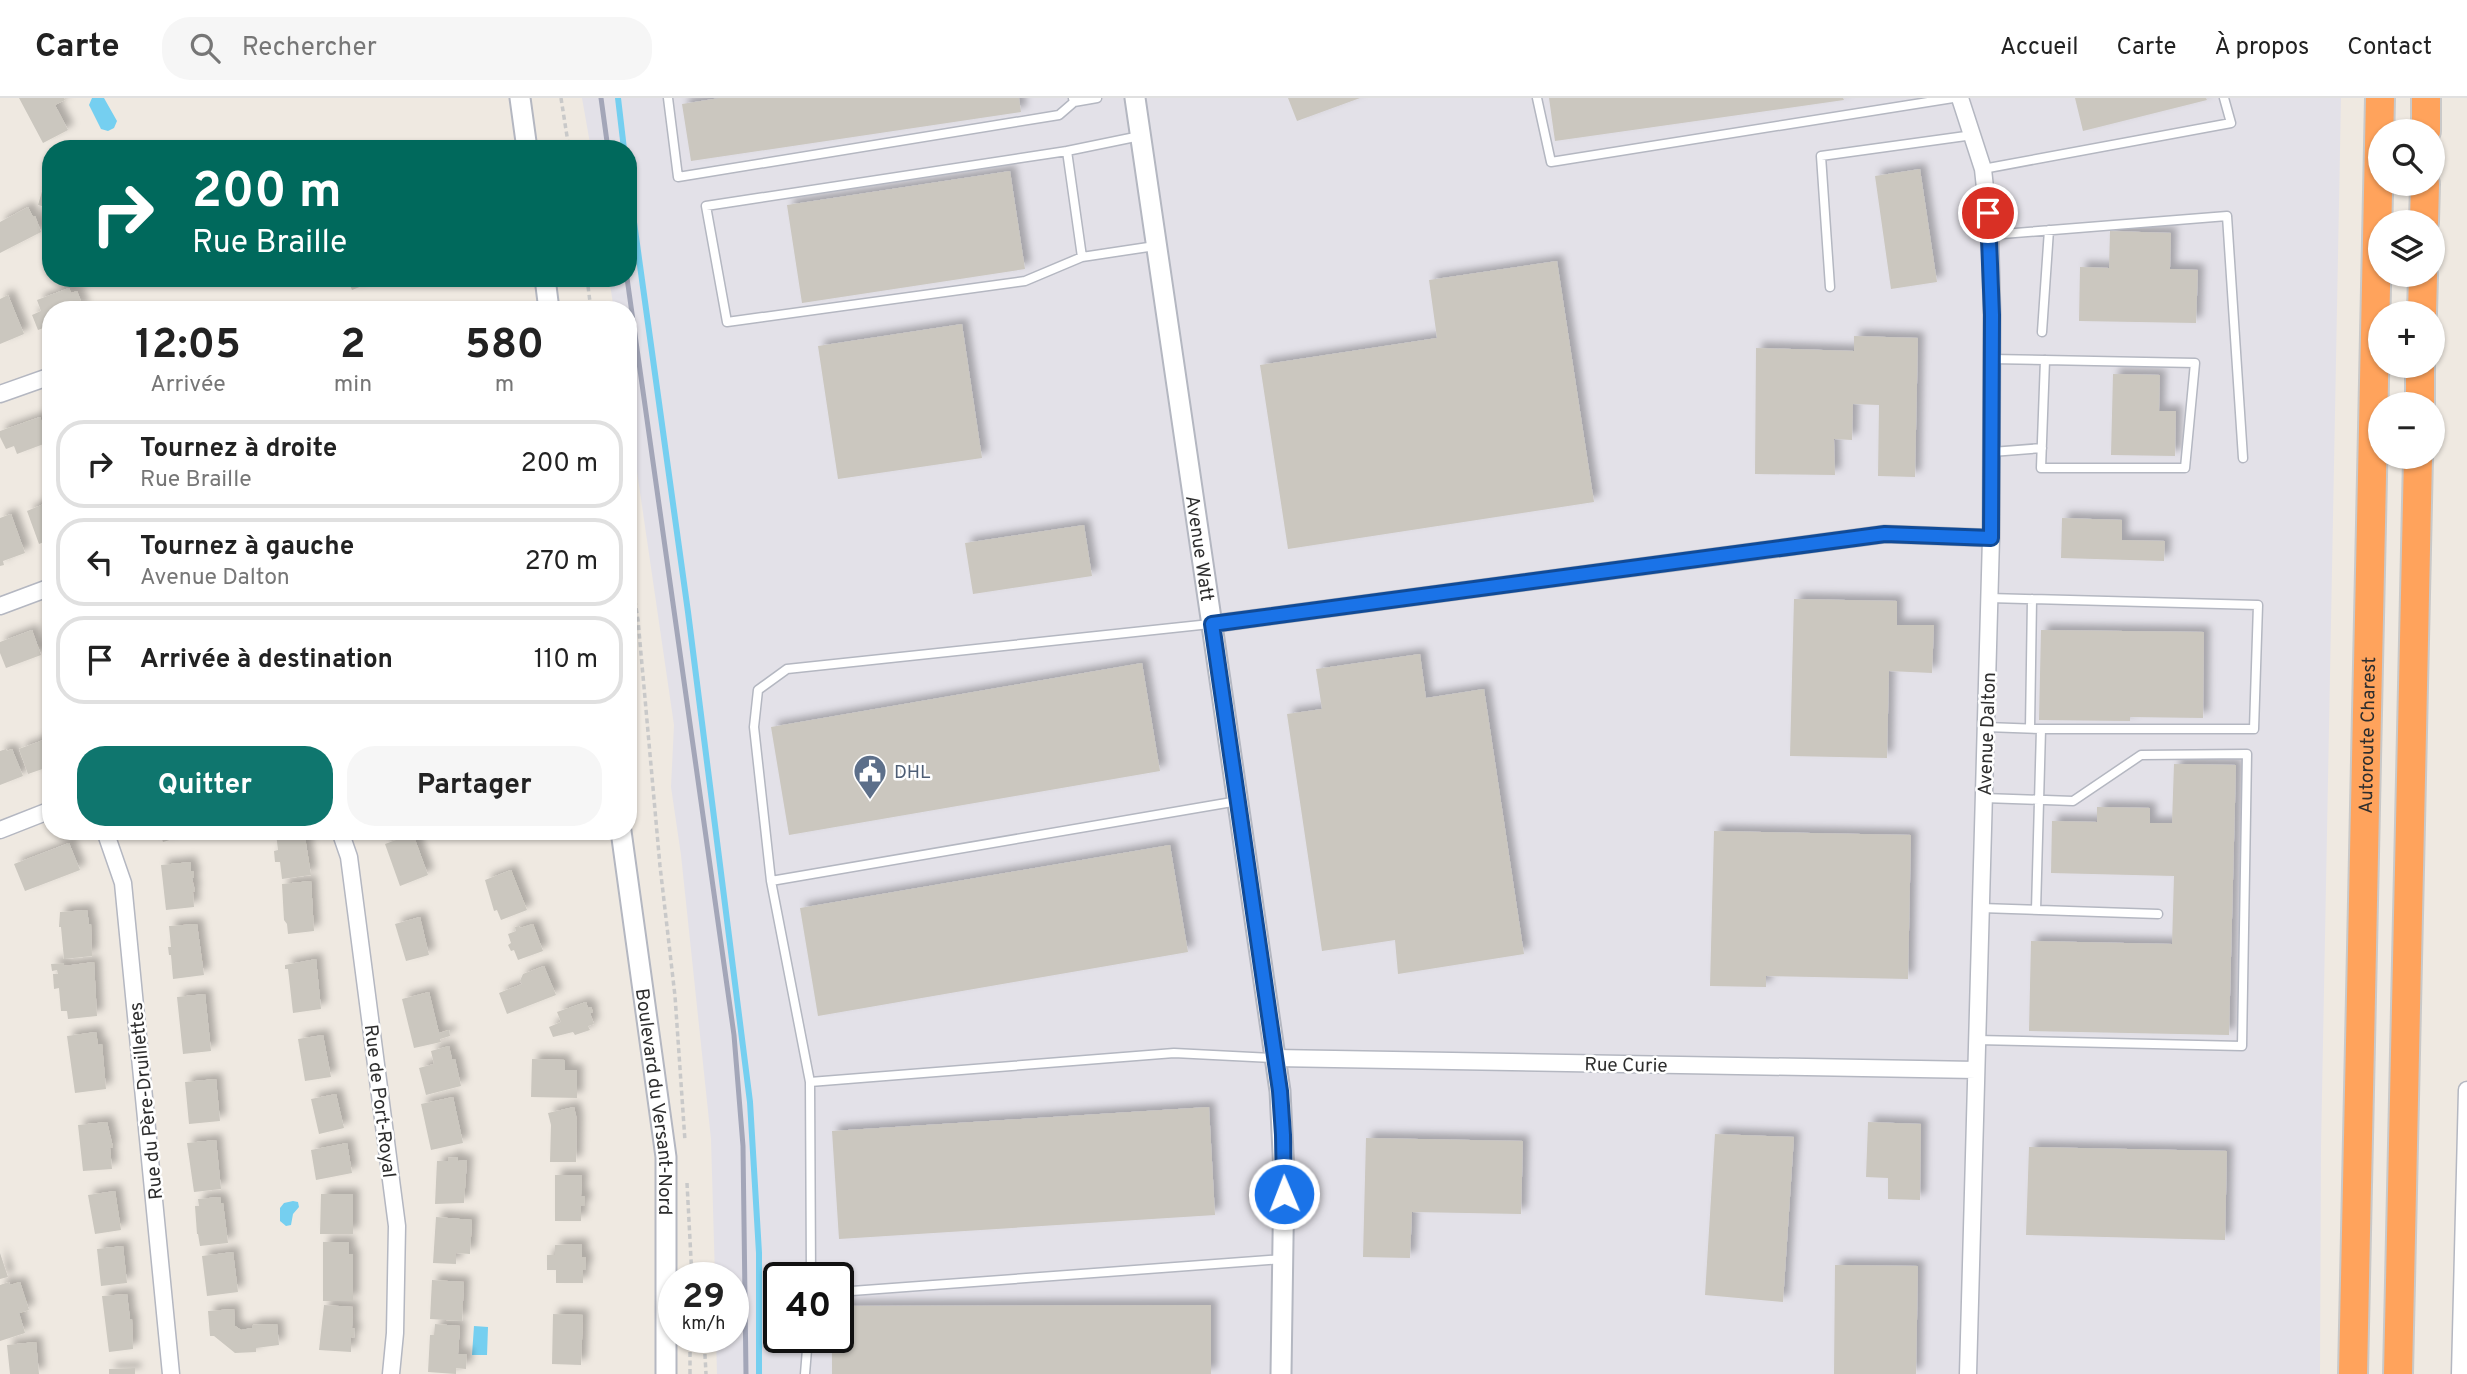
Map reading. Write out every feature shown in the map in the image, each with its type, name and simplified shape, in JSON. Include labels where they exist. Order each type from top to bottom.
[{"type":"highway","points":[[2362,98],[2371,210]]},
{"type":"highway","name":"Autoroute Charest","points":[[2378,210],[2381,98]]},
{"type":"highway","name":"Autoroute Charest","points":[[2353,1374],[2376,287]]},
{"type":"highway","points":[[2398,1374],[2418,469]]},
{"type":"street","points":[[520,98],[526,140]]},
{"type":"street","name":"Avenue Watt","points":[[1135,98],[1275,1058],[1283,1135],[1281,1374]]},
{"type":"street","name":"Avenue Dalton","points":[[1960,98],[1983,169],[1990,235],[1992,452],[1968,1374]]},
{"type":"street","points":[[0,394],[42,379]]},
{"type":"street","points":[[1212,624],[1885,534],[1991,538]]},
{"type":"street","points":[[0,606],[42,590]]},
{"type":"street","points":[[0,830],[42,814]]},
{"type":"street","name":"Rue du Père-Druillettes","points":[[108,840],[123,883],[171,1374]]},
{"type":"street","name":"Rue de Port-Royal","points":[[343,840],[349,857],[397,1226],[395,1333],[391,1374]]},
{"type":"street","name":"Boulevard du Versant-Nord","points":[[622,840],[666,1157],[666,1374]]},
{"type":"street","name":"Rue Curie","points":[[1275,1058],[1976,1070]]},
{"type":"street","points":[[2460,1374],[2467,1090]]},
{"type":"lane","points":[[668,98],[678,177],[1059,115],[1073,100],[1097,98]]},
{"type":"lane","points":[[1537,98],[1551,162],[1891,102],[1953,98]]},
{"type":"lane","points":[[1983,169],[2231,123],[2224,98]]},
{"type":"lane","points":[[1830,287],[1821,156],[1973,135]]},
{"type":"lane","points":[[1141,136],[1067,151],[706,206],[727,322],[1025,281],[1082,257],[1155,246]]},
{"type":"lane","points":[[1067,151],[1082,257]]},
{"type":"lane","points":[[1990,235],[2227,216],[2243,457]]},
{"type":"lane","points":[[2042,332],[2049,230]]},
{"type":"lane","points":[[1991,359],[2045,360],[2195,363],[2185,468],[2041,468],[2045,360]]},
{"type":"lane","points":[[1992,452],[2042,448]]},
{"type":"lane","points":[[1986,727],[2253,729],[2258,605],[1989,598]]},
{"type":"lane","points":[[2030,728],[2032,599]]},
{"type":"lane","points":[[811,1262],[810,1082],[771,881],[754,727],[758,690],[787,669],[1212,624]]},
{"type":"lane","points":[[2036,910],[2041,729]]},
{"type":"lane","points":[[1977,1040],[2242,1046],[2246,754],[2141,755],[2073,801],[1984,798]]},
{"type":"lane","points":[[771,881],[1238,801]]},
{"type":"lane","points":[[1981,908],[2158,914]]},
{"type":"lane","points":[[810,1082],[1174,1053],[1275,1058]]},
{"type":"lane","points":[[854,1291],[1283,1259]]},
{"type":"lane","points":[[805,1374],[807,1353]]},
{"type":"path","points":[[561,98],[568,140]]},
{"type":"path","points":[[637,614],[658,853],[676,996],[686,1153]]},
{"type":"path","points":[[687,1180],[691,1262]]},
{"type":"path","points":[[690,1353],[690,1374]]},
{"type":"path","points":[[705,1353],[706,1374]]},
{"type":"shaded area","points":[[582,98],[2341,98],[2321,1147],[2320,1374],[717,1374],[716,1353],[749,1353],[749,1262],[715,1262],[711,1139],[681,855],[671,787],[674,725],[637,472],[637,301],[613,301],[610,287],[637,287],[637,140],[589,140]]},
{"type":"water","points":[[92,98],[104,98],[117,121],[114,128],[108,131],[101,129],[89,105]]},
{"type":"water","points":[[298,1202],[299,1207],[293,1214],[291,1225],[286,1226],[280,1221],[280,1208],[284,1203]]},
{"type":"water","points":[[474,1326],[488,1327],[487,1355],[472,1355]]},
{"type":"building","points":[[19,98],[64,98],[65,100],[55,105],[68,130],[42,141]]},
{"type":"building","points":[[720,98],[1019,98],[1021,112],[691,161],[682,104]]},
{"type":"building","points":[[1288,98],[1360,98],[1297,121]]},
{"type":"building","points":[[1549,98],[1843,98],[1844,100],[1555,141]]},
{"type":"building","points":[[2075,98],[2206,98],[2207,100],[2083,131]]},
{"type":"building","points":[[1920,169],[1937,282],[1891,289],[1875,176]]},
{"type":"building","points":[[1010,171],[1025,269],[802,303],[787,205]]},
{"type":"building","points":[[28,207],[41,232],[0,253],[0,222]]},
{"type":"building","points":[[2110,231],[2171,233],[2170,269],[2198,270],[2196,323],[2079,321],[2080,267],[2109,268]]},
{"type":"building","points":[[1557,261],[1594,502],[1288,549],[1260,365],[1437,338],[1429,280]]},
{"type":"building","points":[[69,288],[71,293],[77,291],[81,301],[42,301],[42,328],[38,330],[32,315],[41,311],[37,300]]},
{"type":"building","points":[[8,295],[24,334],[0,344],[0,299]]},
{"type":"building","points":[[962,324],[982,458],[838,479],[818,346]]},
{"type":"building","points":[[1854,336],[1918,338],[1915,477],[1878,476],[1879,405],[1853,404],[1852,440],[1834,439],[1835,475],[1755,474],[1756,348],[1854,351]]},
{"type":"building","points":[[2113,374],[2160,375],[2159,411],[2176,411],[2175,456],[2111,455]]},
{"type":"building","points":[[40,417],[42,445],[17,454],[14,446],[6,449],[0,431]]},
{"type":"building","points":[[42,505],[42,543],[39,544],[27,511]]},
{"type":"building","points":[[11,514],[25,553],[3,561],[4,565],[0,566],[0,518]]},
{"type":"building","points":[[2062,518],[2122,520],[2122,540],[2165,541],[2164,561],[2061,558]]},
{"type":"building","points":[[1084,525],[1092,576],[973,594],[965,543]]},
{"type":"building","points":[[1794,599],[1897,601],[1897,625],[1934,625],[1932,673],[1889,671],[1887,758],[1790,756]]},
{"type":"building","points":[[32,630],[41,655],[6,668],[0,653],[0,642]]},
{"type":"building","points":[[2041,630],[2204,632],[2203,718],[2130,717],[2130,721],[2039,720]]},
{"type":"building","points":[[1420,654],[1426,698],[1484,689],[1524,954],[1398,974],[1395,940],[1322,951],[1287,714],[1322,709],[1316,669]]},
{"type":"building","points":[[1142,663],[1160,771],[789,835],[771,727]]},
{"type":"building","points":[[42,740],[42,769],[28,774],[19,749]]},
{"type":"building","points":[[12,749],[23,776],[0,785],[0,751]]},
{"type":"building","points":[[2174,764],[2236,765],[2229,1035],[2029,1031],[2031,941],[2172,944],[2174,876],[2051,873],[2052,821],[2097,822],[2097,807],[2150,808],[2150,823],[2172,823]]},
{"type":"building","points":[[1714,831],[1911,835],[1908,979],[1766,976],[1766,987],[1710,986]]},
{"type":"building","points":[[277,840],[305,840],[311,875],[282,879],[280,862],[275,862],[274,851],[278,850]]},
{"type":"building","points":[[396,840],[415,840],[428,875],[400,886],[385,844]]},
{"type":"building","points":[[69,843],[80,870],[25,891],[14,864]]},
{"type":"building","points":[[1170,845],[1188,952],[818,1016],[800,908]]},
{"type":"building","points":[[191,862],[191,871],[194,871],[194,907],[166,910],[161,865]]},
{"type":"building","points":[[511,870],[527,910],[501,920],[497,910],[494,911],[485,880]]},
{"type":"building","points":[[311,881],[314,931],[288,934],[284,920],[282,884]]},
{"type":"building","points":[[87,910],[91,924],[92,956],[64,959],[59,927],[60,912]]},
{"type":"building","points":[[420,917],[429,955],[406,961],[395,924]]},
{"type":"building","points":[[197,924],[204,975],[173,979],[168,947],[171,947],[169,926]]},
{"type":"building","points":[[533,924],[543,951],[518,960],[514,950],[511,951],[508,945],[511,943],[508,934],[516,931],[515,927]]},
{"type":"building","points":[[316,959],[321,1009],[293,1013],[288,969],[285,969],[285,965]]},
{"type":"building","points":[[94,962],[97,1016],[68,1019],[67,1011],[61,1011],[59,988],[54,989],[53,974],[58,974],[57,970],[52,971],[51,964],[64,963],[64,966]]},
{"type":"building","points":[[544,966],[556,995],[507,1014],[499,993],[522,984],[520,981],[523,974]]},
{"type":"building","points":[[429,992],[439,1033],[449,1030],[450,1036],[440,1039],[441,1042],[414,1048],[402,999]]},
{"type":"building","points":[[205,994],[211,1051],[183,1054],[177,997]]},
{"type":"building","points":[[586,1002],[593,1012],[590,1013],[594,1024],[588,1026],[590,1030],[575,1035],[573,1032],[553,1037],[549,1027],[561,1022],[557,1012]]},
{"type":"building","points":[[96,1032],[98,1045],[102,1044],[106,1089],[75,1093],[67,1036]]},
{"type":"building","points":[[323,1035],[331,1077],[305,1081],[298,1039]]},
{"type":"building","points":[[449,1046],[461,1086],[426,1095],[419,1068],[434,1064],[431,1051]]},
{"type":"building","points":[[532,1059],[565,1060],[565,1070],[577,1070],[577,1098],[531,1097]]},
{"type":"building","points":[[216,1079],[220,1121],[189,1124],[185,1082]]},
{"type":"building","points":[[336,1094],[344,1128],[319,1134],[311,1099]]},
{"type":"building","points":[[453,1097],[463,1143],[431,1150],[421,1104]]},
{"type":"building","points":[[574,1107],[577,1120],[576,1162],[550,1162],[551,1125],[548,1113]]},
{"type":"building","points":[[1209,1107],[1215,1215],[839,1239],[832,1131]]},
{"type":"building","points":[[107,1122],[113,1147],[110,1148],[112,1169],[83,1171],[78,1125]]},
{"type":"building","points":[[1868,1122],[1921,1124],[1920,1200],[1888,1199],[1888,1178],[1866,1177]]},
{"type":"building","points":[[1715,1134],[1794,1137],[1783,1302],[1705,1295]]},
{"type":"building","points":[[1366,1138],[1523,1141],[1521,1214],[1412,1212],[1410,1258],[1363,1257]]},
{"type":"building","points":[[216,1140],[221,1189],[194,1192],[187,1143]]},
{"type":"building","points":[[347,1143],[352,1173],[316,1180],[311,1150]]},
{"type":"building","points":[[2029,1147],[2227,1151],[2225,1240],[2026,1235]]},
{"type":"building","points":[[458,1157],[458,1161],[467,1160],[464,1203],[435,1204],[437,1161]]},
{"type":"building","points":[[555,1175],[582,1175],[581,1196],[585,1196],[585,1206],[581,1206],[581,1221],[555,1221]]},
{"type":"building","points":[[115,1191],[121,1230],[95,1234],[88,1195]]},
{"type":"building","points":[[321,1194],[353,1194],[353,1234],[320,1234]]},
{"type":"building","points":[[220,1197],[228,1243],[200,1246],[195,1206],[199,1206],[198,1199]]},
{"type":"building","points":[[436,1217],[472,1220],[470,1254],[456,1253],[456,1264],[433,1263]]},
{"type":"building","points":[[323,1242],[349,1242],[349,1254],[353,1254],[353,1301],[323,1301]]},
{"type":"building","points":[[582,1244],[582,1257],[586,1257],[583,1283],[556,1283],[556,1270],[547,1270],[547,1255],[555,1255],[555,1245]]},
{"type":"building","points":[[123,1246],[127,1283],[101,1286],[97,1249]]},
{"type":"building","points":[[233,1252],[238,1292],[207,1296],[202,1256]]},
{"type":"building","points":[[0,1253],[8,1277],[0,1279]]},
{"type":"building","points":[[1835,1265],[1918,1266],[1916,1374],[1834,1374]]},
{"type":"building","points":[[432,1280],[464,1282],[462,1321],[430,1319]]},
{"type":"building","points":[[9,1282],[10,1285],[20,1282],[29,1310],[19,1313],[25,1333],[0,1341],[0,1285]]},
{"type":"building","points":[[127,1294],[132,1319],[133,1349],[109,1352],[102,1296]]},
{"type":"building","points":[[324,1305],[353,1307],[352,1328],[355,1329],[354,1338],[351,1337],[351,1352],[319,1350]]},
{"type":"building","points":[[1211,1305],[1211,1374],[832,1374],[832,1353],[854,1353],[854,1306]]},
{"type":"building","points":[[234,1309],[235,1326],[241,1330],[252,1328],[252,1325],[277,1324],[279,1345],[256,1348],[256,1352],[235,1353],[214,1336],[210,1336],[208,1311]]},
{"type":"building","points":[[553,1314],[583,1315],[581,1365],[552,1364]]},
{"type":"building","points":[[435,1324],[460,1326],[458,1354],[467,1354],[466,1369],[456,1368],[456,1374],[428,1372],[430,1335],[434,1335]]},
{"type":"building","points":[[36,1342],[39,1374],[10,1374],[7,1345]]},
{"type":"building","points":[[135,1368],[135,1374],[109,1374],[109,1369]]},
{"type":"waterway","points":[[618,98],[623,140]]},
{"type":"waterway","points":[[637,244],[688,612],[750,1102],[759,1253],[759,1374]]},
{"type":"railway","points":[[601,98],[607,140]]},
{"type":"railway","points":[[628,287],[630,301]]},
{"type":"railway","points":[[637,349],[734,1035],[743,1146],[746,1374]]},
{"type":"place","name":"DHL","points":[[870,801]]},
{"type":"route","points":[[1284,1194],[1280,1091],[1212,624],[1885,534],[1991,538],[1992,315],[1988,213]]}]
